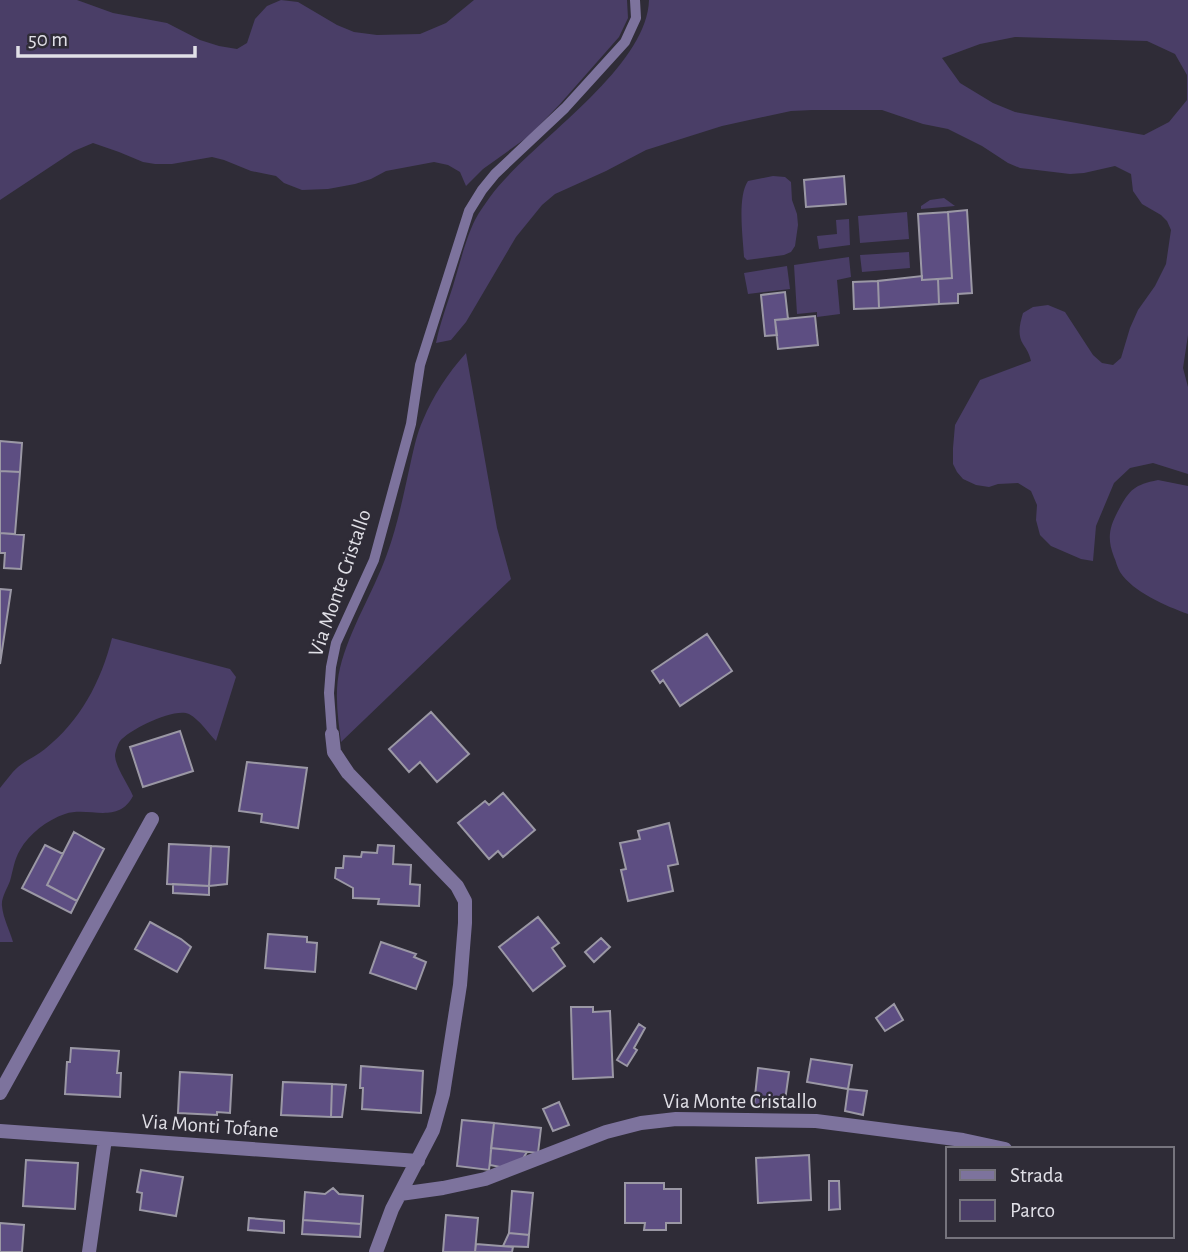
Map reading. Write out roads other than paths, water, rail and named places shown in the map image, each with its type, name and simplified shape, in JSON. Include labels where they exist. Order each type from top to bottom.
[{"type":"street","name":"Via Monte Cristallo","points":[[332,734],[334,752],[348,773],[457,886],[465,901],[460,985],[443,1094],[433,1130],[392,1209],[376,1252]]},
{"type":"street","points":[[0,1093],[152,819]]},
{"type":"street","name":"Via Monte Cristallo","points":[[400,1194],[485,1179],[606,1132],[641,1123],[676,1119],[816,1121],[963,1140],[996,1147]]},
{"type":"street","name":"Via Monti Tofane","points":[[0,1131],[418,1161]]},
{"type":"street","points":[[89,1252],[105,1139]]},
{"type":"lane","name":"Via Monte Cristallo","points":[[332,734],[329,693],[336,643],[374,560],[411,424],[420,365],[469,211],[495,174],[565,108],[625,42],[636,18],[635,0]]}]
